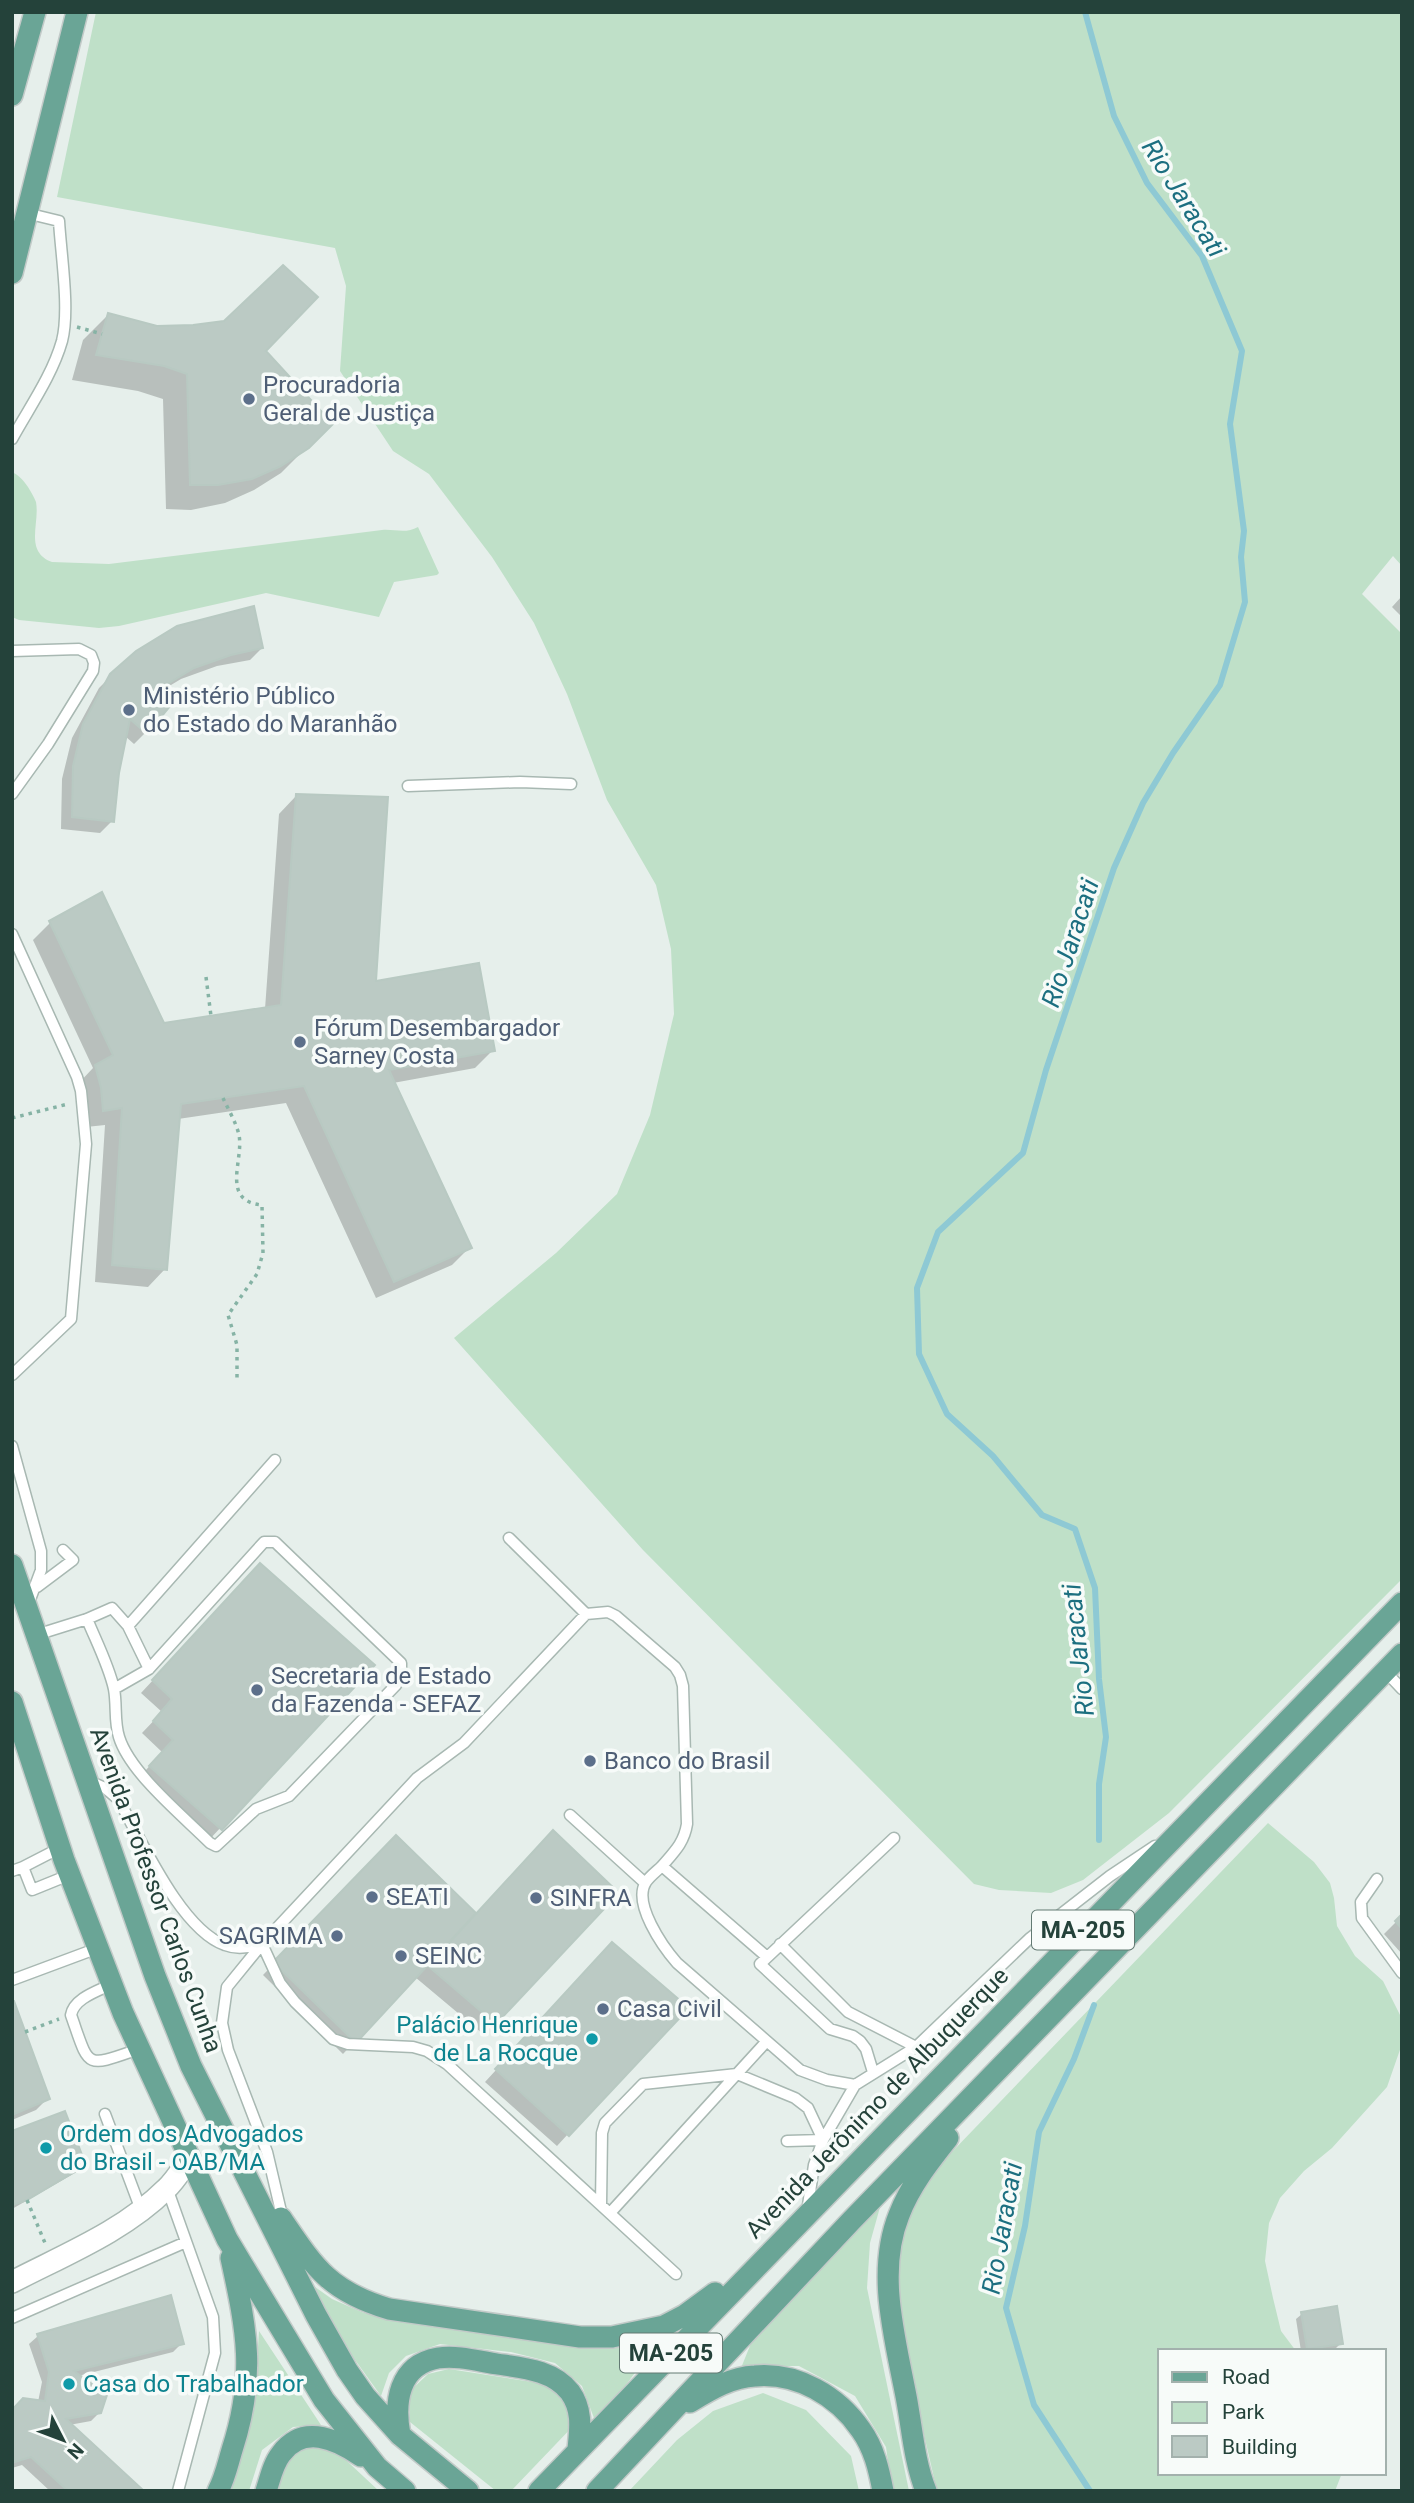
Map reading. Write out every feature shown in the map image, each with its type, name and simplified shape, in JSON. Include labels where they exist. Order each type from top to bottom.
[{"type":"main road","points":[[12,95],[35,12]]},
{"type":"main road","points":[[12,274],[77,12]]},
{"type":"main road","name":"Avenida Professor Carlos Cunha","points":[[12,1565],[23,1584],[36,1635],[155,1976],[191,2066],[330,2342],[365,2396],[400,2435],[465,2489]]},
{"type":"main road","name":"Avenida Jerônimo de Albuquerque","points":[[538,2491],[1402,1603]]},
{"type":"main road","name":"MA-205","points":[[597,2491],[1006,2062],[1402,1654]]},
{"type":"main road","points":[[12,1702],[69,1875],[112,1984],[139,2049],[227,2239],[324,2400],[377,2467]]},
{"type":"main road","points":[[926,2491],[892,2327],[888,2273],[892,2238],[898,2217],[916,2180],[1006,2062]]},
{"type":"main road","points":[[226,2134],[297,2244],[317,2270],[338,2287],[364,2301],[389,2309],[580,2337],[612,2337],[664,2326],[685,2315],[764,2257]]},
{"type":"main road","points":[[218,2491],[239,2428],[248,2358],[246,2325],[227,2239]]},
{"type":"main road","points":[[400,2435],[397,2403],[410,2375],[427,2362],[455,2357],[536,2370],[562,2383],[579,2411],[578,2449]]},
{"type":"main road","points":[[670,2413],[735,2379],[765,2376],[797,2381],[816,2388],[842,2407],[862,2431],[877,2463],[883,2491]]},
{"type":"main road","points":[[266,2491],[281,2453],[293,2442],[307,2436],[336,2441],[377,2467],[405,2491]]},
{"type":"street","points":[[12,2282],[100,2236],[141,2210],[167,2188],[189,2159]]},
{"type":"lane","points":[[12,439],[54,362],[62,340],[64,323],[59,221],[26,213]]},
{"type":"lane","points":[[12,651],[79,649],[91,655],[94,663],[93,671],[48,744],[12,794]]},
{"type":"lane","points":[[408,786],[520,782],[571,784]]},
{"type":"lane","points":[[12,934],[77,1077],[86,1143],[71,1319],[12,1375]]},
{"type":"lane","points":[[12,1446],[41,1551],[41,1570],[23,1584]]},
{"type":"lane","points":[[128,1626],[275,1460]]},
{"type":"lane","points":[[509,1538],[586,1614]]},
{"type":"lane","points":[[87,1619],[114,1689],[119,1739],[149,1783],[216,1846],[256,1809],[289,1796],[396,1685],[401,1663],[275,1542],[269,1540],[264,1542],[149,1669],[114,1689]]},
{"type":"lane","points":[[23,1584],[73,1560],[63,1550]]},
{"type":"lane","points":[[36,1635],[112,1608],[128,1626],[149,1669]]},
{"type":"lane","points":[[284,2222],[267,2152],[228,2050],[222,2023],[227,1987],[262,1944],[417,1778],[464,1743],[586,1614],[608,1612],[616,1616],[675,1667],[683,1686],[687,1824],[685,1836],[678,1848],[645,1883],[642,1895],[643,1907],[664,1948],[677,1963],[800,2070],[827,2080],[855,2085]]},
{"type":"lane","points":[[1385,1671],[1402,1689]]},
{"type":"lane","points":[[88,1780],[105,1788],[118,1799],[172,1894],[199,1928],[211,1939],[226,1946],[242,1949],[262,1944]]},
{"type":"lane","points":[[570,1815],[645,1883]]},
{"type":"lane","points":[[806,2213],[814,2165],[823,2140],[855,2085],[916,2047],[1029,1939],[1110,1877],[1186,1825]]},
{"type":"lane","points":[[764,1960],[894,1838]]},
{"type":"lane","points":[[60,1848],[18,1869],[32,1889],[69,1875]]},
{"type":"lane","points":[[662,1866],[764,1960],[831,2029],[860,2041],[866,2049],[873,2072]]},
{"type":"lane","points":[[1377,1880],[1361,1902],[1362,1918],[1402,1973]]},
{"type":"lane","points":[[262,1944],[280,1983],[295,2002],[333,2039],[348,2044],[399,2045],[427,2051],[468,2082],[676,2274]]},
{"type":"lane","points":[[780,1944],[848,2012],[916,2047]]},
{"type":"lane","points":[[12,1980],[98,1948]]},
{"type":"lane","points":[[112,1984],[76,2003],[72,2008],[71,2015],[85,2055],[98,2063],[139,2049]]},
{"type":"lane","points":[[606,2208],[766,2042]]},
{"type":"lane","points":[[606,2208],[602,2133],[605,2123],[643,2084],[737,2074],[795,2098],[808,2108],[823,2140]]},
{"type":"lane","points":[[106,2114],[141,2210]]},
{"type":"lane","points":[[787,2141],[823,2140]]},
{"type":"lane","points":[[167,2188],[212,2317],[215,2353],[178,2491]]},
{"type":"lane","points":[[12,2318],[186,2242]]},
{"type":"path","points":[[64,323],[102,334]]},
{"type":"path","points":[[206,977],[211,1016]]},
{"type":"path","points":[[223,1098],[239,1135],[237,1186],[241,1197],[262,1205],[263,1253],[257,1274],[228,1315],[237,1345],[237,1381]]},
{"type":"path","points":[[12,1118],[59,1106]]},
{"type":"path","points":[[25,2032],[71,2015]]},
{"type":"path","points":[[27,2200],[52,2261]]},
{"type":"green space","points":[[96,12],[1402,12],[1402,566],[1393,556],[1362,594],[1402,634],[1402,1579],[1169,1813],[1083,1880],[1051,1893],[999,1890],[974,1884],[643,1550],[454,1338],[556,1253],[617,1194],[650,1115],[674,1014],[671,949],[656,885],[607,800],[567,694],[534,623],[492,557],[429,474],[393,451],[340,371],[346,286],[335,248],[57,197]]},
{"type":"green space","points":[[12,472],[23,480],[35,500],[36,544],[43,557],[52,562],[109,564],[418,527],[439,573],[394,582],[379,617],[266,593],[119,626],[99,628],[19,620],[12,617]]},
{"type":"green space","points":[[1268,1823],[1314,1862],[1330,1883],[1337,1926],[1355,1956],[1383,1981],[1402,2019],[1402,2044],[1387,2087],[1332,2148],[1304,2171],[1280,2198],[1269,2223],[1265,2261],[1281,2331],[1294,2349],[1158,2349],[1158,2475],[1341,2475],[1335,2491],[937,2491],[902,2339],[897,2263],[907,2224],[924,2181]]},
{"type":"green space","points":[[882,2200],[870,2243],[867,2288],[909,2491],[892,2491],[886,2447],[855,2396],[799,2366],[741,2368],[762,2316]]},
{"type":"green space","points":[[308,2282],[332,2299],[364,2313],[607,2349],[656,2344],[626,2385],[594,2418],[582,2386],[555,2363],[511,2352],[440,2344],[406,2356],[389,2373],[381,2396],[340,2339]]},
{"type":"green space","points":[[259,2331],[321,2425],[293,2427],[262,2450],[249,2491],[226,2491],[255,2397]]},
{"type":"green space","points":[[449,2369],[558,2386],[577,2422],[511,2491],[496,2491],[410,2422],[409,2392],[428,2374]]},
{"type":"green space","points":[[763,2393],[806,2410],[851,2456],[859,2491],[629,2491],[677,2440],[713,2411]]},
{"type":"green space","points":[[318,2446],[333,2448],[379,2491],[275,2491],[289,2460],[300,2452]]},
{"type":"building","name":"Procuradoria Geral de Justiça","points":[[283,265],[318,297],[266,351],[333,424],[309,448],[281,466],[252,479],[218,485],[190,485],[187,374],[164,366],[96,355],[108,313],[157,326],[224,321]]},
{"type":"building","name":"Ministério Público do Estado do Maranhão","points":[[254,606],[263,648],[231,655],[194,668],[161,688],[175,700],[147,734],[130,719],[119,773],[114,822],[72,817],[73,766],[83,724],[110,674],[136,651],[177,626]]},
{"type":"building","name":"Fórum Desembargador Sarney Costa","points":[[296,794],[388,797],[376,981],[479,963],[495,1051],[389,1070],[472,1248],[394,1282],[304,1086],[181,1104],[167,1270],[112,1265],[122,1108],[103,1111],[95,1065],[113,1055],[49,921],[102,892],[164,1023],[281,1005]]},
{"type":"building","name":"Secretaria de Estado da Fazenda - SEFAZ","points":[[260,1563],[375,1665],[222,1830],[149,1766],[173,1740],[153,1721],[172,1699],[152,1680]]},
{"type":"building","points":[[553,1830],[619,1893],[496,2024],[428,1966]]},
{"type":"building","points":[[396,1835],[476,1913],[356,2043],[273,1962]]},
{"type":"building","points":[[1402,1914],[1402,1929],[1395,1921]]},
{"type":"building","name":"Palácio Henrique de La Rocque","points":[[612,1942],[689,2008],[569,2136],[495,2069]]},
{"type":"building","points":[[12,2001],[50,2099],[12,2115]]},
{"type":"building","name":"Ordem dos Advogados do Brasil - OAB/MA","points":[[65,2111],[86,2165],[27,2200],[12,2205],[12,2131]]},
{"type":"building","name":"Casa do Trabalhador","points":[[171,2295],[184,2344],[74,2371],[107,2395],[101,2413],[66,2419],[144,2491],[68,2491],[31,2457],[12,2463],[12,2410],[23,2398],[45,2401],[49,2372],[37,2334]]},
{"type":"building","points":[[1337,2306],[1343,2344],[1307,2349],[1301,2312]]},
{"type":"waterway","name":"Rio Jaracati","points":[[1085,12],[1114,116],[1147,183],[1202,256],[1242,351],[1230,424],[1244,531],[1241,557],[1245,602],[1220,685],[1173,753],[1143,803],[1114,868],[1046,1070],[1023,1153],[938,1232],[917,1288],[919,1354],[947,1414],[993,1456],[1042,1515],[1075,1529],[1095,1588],[1099,1679],[1106,1737],[1099,1784],[1099,1840]]},
{"type":"waterway","name":"Rio Jaracati","points":[[1090,2491],[1034,2405],[1006,2308],[1025,2226],[1039,2132],[1074,2059],[1094,2005]]},
{"type":"place","name":"Procuradoria Geral de Justiça","points":[[249,399]]},
{"type":"place","name":"Ministério Público do Estado do Maranhão","points":[[129,710]]},
{"type":"place","name":"Fórum Desembargador Sarney Costa","points":[[300,1042]]},
{"type":"place","name":"Secretaria de Estado da Fazenda - SEFAZ","points":[[257,1690]]},
{"type":"place","name":"Banco do Brasil","points":[[590,1761]]},
{"type":"place","name":"SEATI","points":[[372,1897]]},
{"type":"place","name":"SINFRA","points":[[536,1898]]},
{"type":"place","name":"SAGRIMA","points":[[337,1936]]},
{"type":"place","name":"SEINC","points":[[401,1956]]},
{"type":"place","name":"Casa Civil","points":[[603,2009]]},
{"type":"place","name":"Palácio Henrique de La Rocque","points":[[592,2039]]},
{"type":"place","name":"Ordem dos Advogados do Brasil - OAB/MA","points":[[46,2148]]},
{"type":"place","name":"Casa do Trabalhador","points":[[69,2384]]}]
